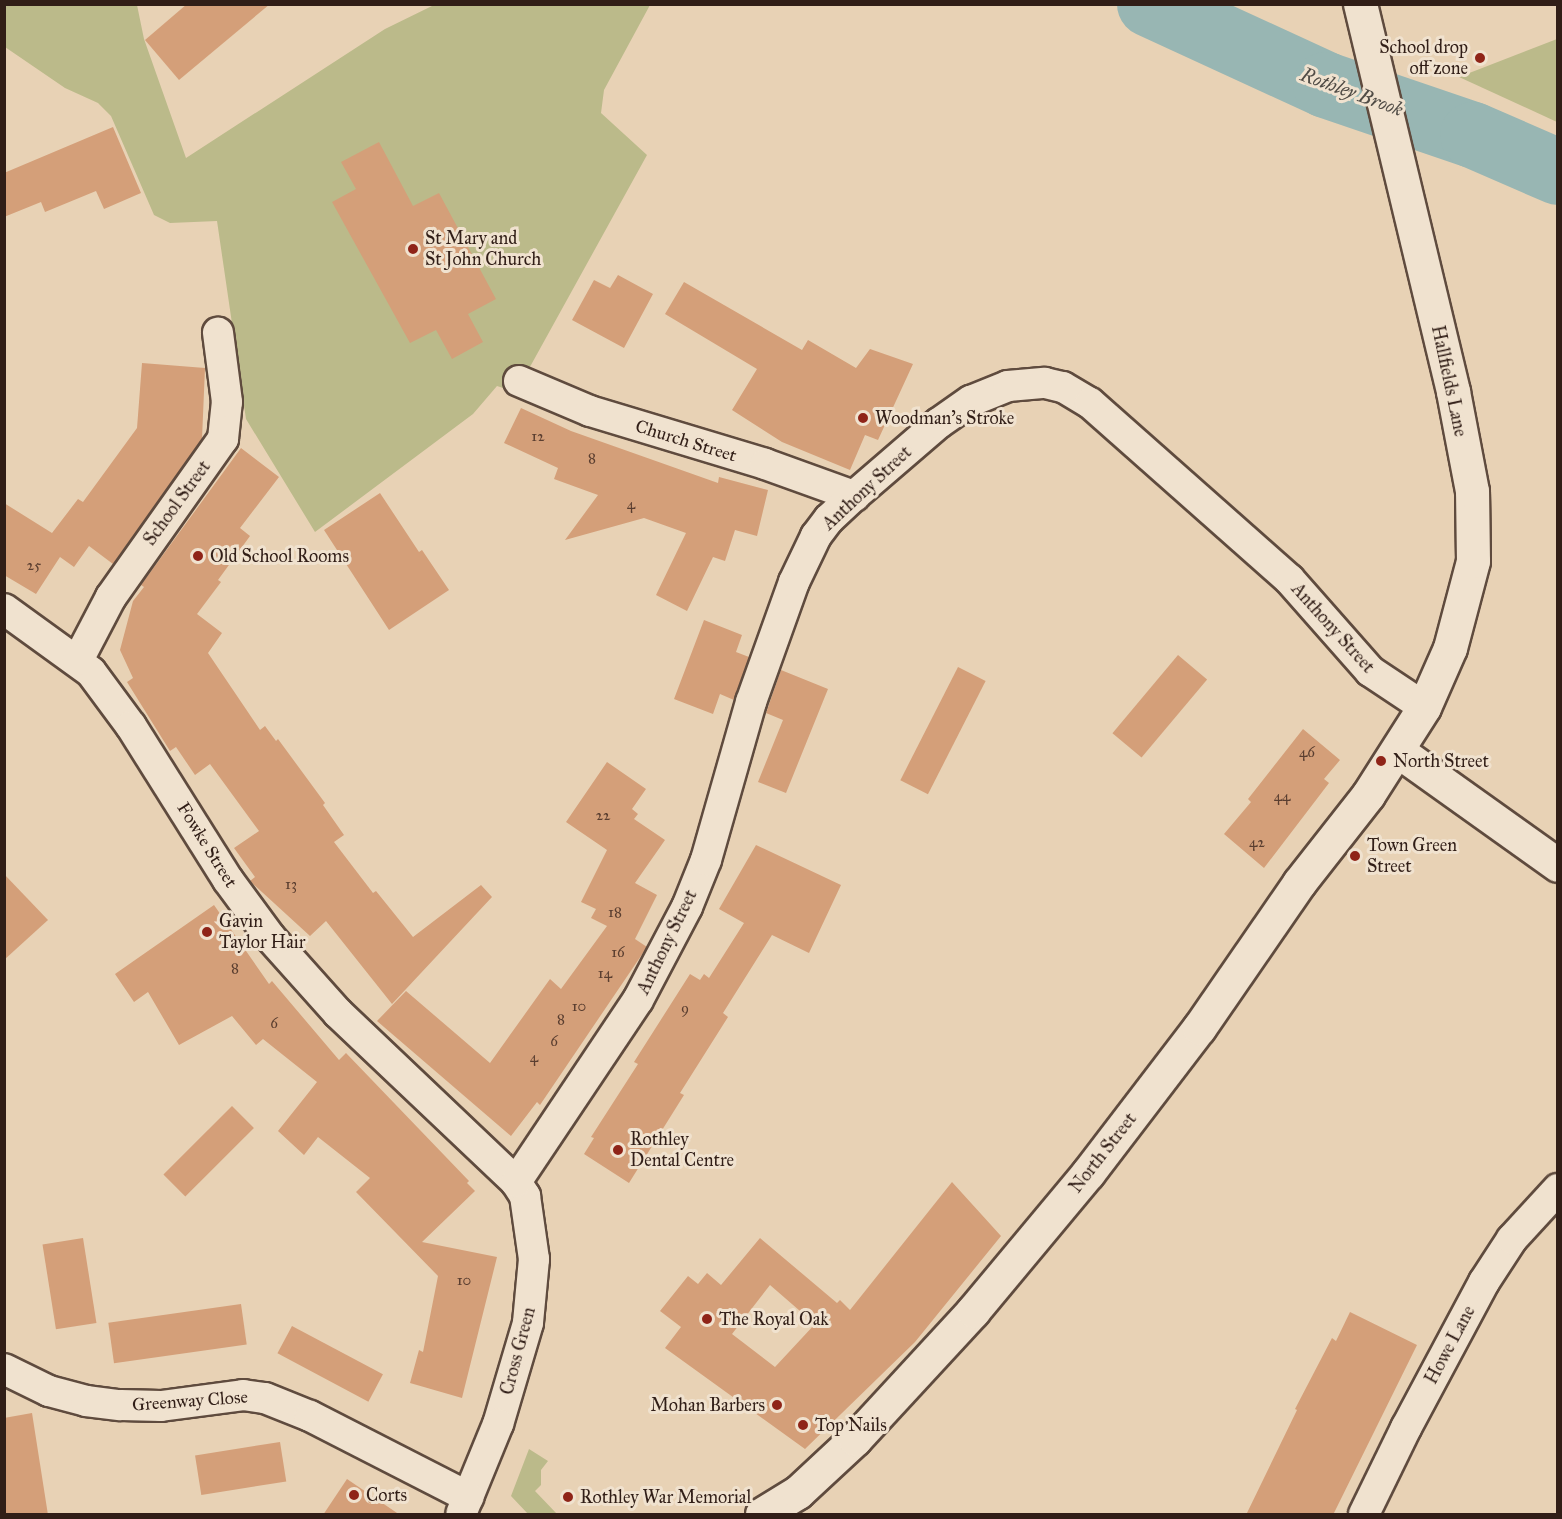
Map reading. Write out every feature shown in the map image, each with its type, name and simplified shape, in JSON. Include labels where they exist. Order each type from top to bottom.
[{"type":"street","name":"Hallfields Lane","points":[[1360,4],[1453,392],[1474,516],[1473,561],[1467,592],[1450,648],[1424,707],[1398,751]]},
{"type":"street","name":"School Street","points":[[78,660],[111,597],[223,439],[227,402],[218,333]]},
{"type":"street","name":"Church Street","points":[[519,381],[590,411],[765,464],[854,496]]},
{"type":"street","name":"Anthony Street","points":[[516,1182],[638,1000],[665,952],[706,860],[751,702],[803,560],[829,519],[939,423],[971,401],[1008,386],[1045,383],[1063,387],[1090,402],[1289,579],[1370,671],[1424,707]]},
{"type":"street","name":"Fowke Street","points":[[4,609],[78,660],[103,686],[228,880],[270,937],[338,1013],[516,1182]]},
{"type":"street","points":[[1398,751],[1557,865]]},
{"type":"street","name":"North Street","points":[[762,1515],[798,1492],[825,1468],[973,1311],[1088,1173],[1177,1057],[1268,924],[1368,795],[1398,751]]},
{"type":"street","name":"Cross Green","points":[[464,1506],[498,1424],[520,1354],[531,1305],[533,1241],[525,1196],[516,1182]]},
{"type":"street","name":"Howe Lane","points":[[1364,1515],[1406,1428],[1484,1282],[1512,1239],[1557,1190]]},
{"type":"street","name":"Greenway Close","points":[[4,1369],[49,1391],[86,1401],[121,1405],[161,1406],[243,1395],[265,1398],[310,1416],[464,1506]]},
{"type":"shaded area","points":[[4,5],[137,5],[144,39],[186,158],[385,29],[434,5],[650,5],[604,90],[601,113],[647,155],[531,365],[512,391],[497,386],[473,414],[315,532],[246,419],[217,221],[170,223],[154,215],[111,116],[98,103],[65,88],[5,47]]},
{"type":"shaded area","points":[[1557,39],[1557,122],[1459,77]]},
{"type":"shaded area","points":[[529,1449],[548,1461],[541,1470],[541,1485],[535,1491],[557,1514],[528,1514],[511,1496]]},
{"type":"building","points":[[187,4],[270,4],[179,80],[145,40]]},
{"type":"building","points":[[113,127],[141,193],[104,209],[96,191],[45,212],[41,202],[4,217],[4,173]]},
{"type":"building","name":"St Mary and St John Church","points":[[379,142],[413,206],[439,193],[496,299],[468,314],[483,342],[452,359],[436,330],[410,343],[332,202],[356,189],[341,162]]},
{"type":"building","points":[[618,275],[653,294],[624,348],[572,320],[594,280],[610,288]]},
{"type":"building","points":[[684,282],[802,350],[808,340],[856,368],[870,349],[913,364],[878,440],[865,435],[850,470],[782,442],[732,410],[757,369],[665,314]]},
{"type":"building","points":[[142,363],[205,368],[202,439],[113,564],[89,546],[74,567],[60,557],[36,594],[4,575],[4,503],[52,533],[78,499],[83,502],[137,428]]},
{"type":"building","points":[[521,408],[571,431],[718,483],[719,477],[768,490],[757,536],[735,530],[725,561],[713,557],[687,611],[656,595],[686,533],[644,518],[565,540],[598,495],[554,479],[558,468],[504,443]]},
{"type":"building","points":[[241,448],[279,477],[240,528],[250,536],[218,580],[221,582],[197,614],[222,633],[208,653],[260,730],[265,726],[276,741],[278,739],[325,803],[323,805],[344,835],[334,842],[373,893],[376,891],[413,937],[481,885],[492,897],[392,1004],[326,921],[310,936],[250,881],[255,877],[234,848],[259,831],[210,764],[195,775],[176,747],[170,751],[127,682],[133,678],[120,650],[133,601],[144,587],[141,585]]},
{"type":"building","points":[[380,493],[419,552],[422,550],[449,590],[389,630],[324,530]]},
{"type":"building","points":[[704,620],[742,635],[736,652],[749,657],[734,700],[720,694],[713,714],[674,699]]},
{"type":"building","points":[[1178,655],[1207,679],[1142,758],[1112,733]]},
{"type":"building","points":[[958,667],[986,681],[928,794],[900,780]]},
{"type":"building","points":[[781,670],[828,689],[786,793],[758,782],[783,720],[766,713]]},
{"type":"building","points":[[1303,729],[1340,760],[1324,779],[1329,783],[1264,868],[1224,834],[1251,802],[1248,799]]},
{"type":"building","points":[[607,762],[646,789],[632,809],[638,814],[634,819],[665,840],[635,883],[657,895],[635,939],[647,947],[540,1105],[537,1102],[511,1136],[377,1021],[406,991],[490,1063],[550,979],[561,989],[607,926],[591,918],[596,909],[581,902],[607,850],[566,822]]},
{"type":"building","points":[[756,845],[841,885],[809,953],[772,935],[723,1013],[728,1017],[680,1093],[684,1095],[629,1183],[584,1154],[594,1138],[591,1137],[638,1064],[634,1062],[690,974],[700,980],[704,974],[709,978],[744,923],[719,909]]},
{"type":"building","points":[[4,874],[48,920],[4,960]]},
{"type":"building","points":[[214,905],[269,984],[272,981],[339,1060],[346,1053],[469,1181],[467,1183],[475,1191],[422,1242],[497,1257],[462,1398],[410,1383],[419,1350],[423,1352],[438,1276],[356,1192],[370,1178],[318,1137],[304,1155],[278,1131],[317,1082],[263,1039],[256,1045],[232,1016],[179,1045],[148,992],[134,1002],[115,974]]},
{"type":"building","points":[[232,1106],[254,1128],[185,1197],[163,1175]]},
{"type":"building","points":[[952,1182],[1001,1236],[915,1342],[805,1449],[665,1348],[681,1327],[660,1311],[688,1276],[698,1284],[707,1273],[721,1285],[760,1238],[837,1303],[840,1300],[850,1310]],"holes":[[[770,1285],[815,1324],[775,1367],[732,1334]]]},
{"type":"building","points":[[83,1238],[96,1323],[56,1329],[43,1244]]},
{"type":"building","points":[[241,1304],[247,1345],[114,1363],[108,1323]]},
{"type":"building","points":[[1350,1312],[1417,1345],[1333,1515],[1246,1515],[1297,1410],[1295,1409],[1332,1338],[1336,1341]]},
{"type":"building","points":[[292,1326],[383,1374],[368,1402],[277,1353]]},
{"type":"building","points":[[32,1413],[48,1515],[4,1515],[4,1418]]},
{"type":"building","points":[[280,1442],[286,1482],[201,1495],[195,1455]]},
{"type":"building","name":"Corts","points":[[347,1479],[400,1515],[323,1515]]},
{"type":"waterway","name":"Rothley Brook","points":[[1150,4],[1326,85],[1473,135],[1558,172]]},
{"type":"place","name":"School drop off zone","points":[[1480,58]]},
{"type":"place","name":"St Mary and St John Church","points":[[413,249]]},
{"type":"place","name":"Woodman's Stroke","points":[[863,418]]},
{"type":"place","name":"Old School Rooms","points":[[198,556]]},
{"type":"place","name":"North Street","points":[[1381,761]]},
{"type":"place","name":"Town Green Street","points":[[1355,856]]},
{"type":"place","name":"Gavin Taylor Hair","points":[[207,932]]},
{"type":"place","name":"Rothley Dental Centre","points":[[618,1150]]},
{"type":"place","name":"The Royal Oak","points":[[707,1319]]},
{"type":"place","name":"Mohan Barbers","points":[[777,1405]]},
{"type":"place","name":"Top Nails","points":[[803,1425]]},
{"type":"place","name":"Corts","points":[[354,1495]]},
{"type":"place","name":"Rothley War Memorial","points":[[568,1497]]}]
